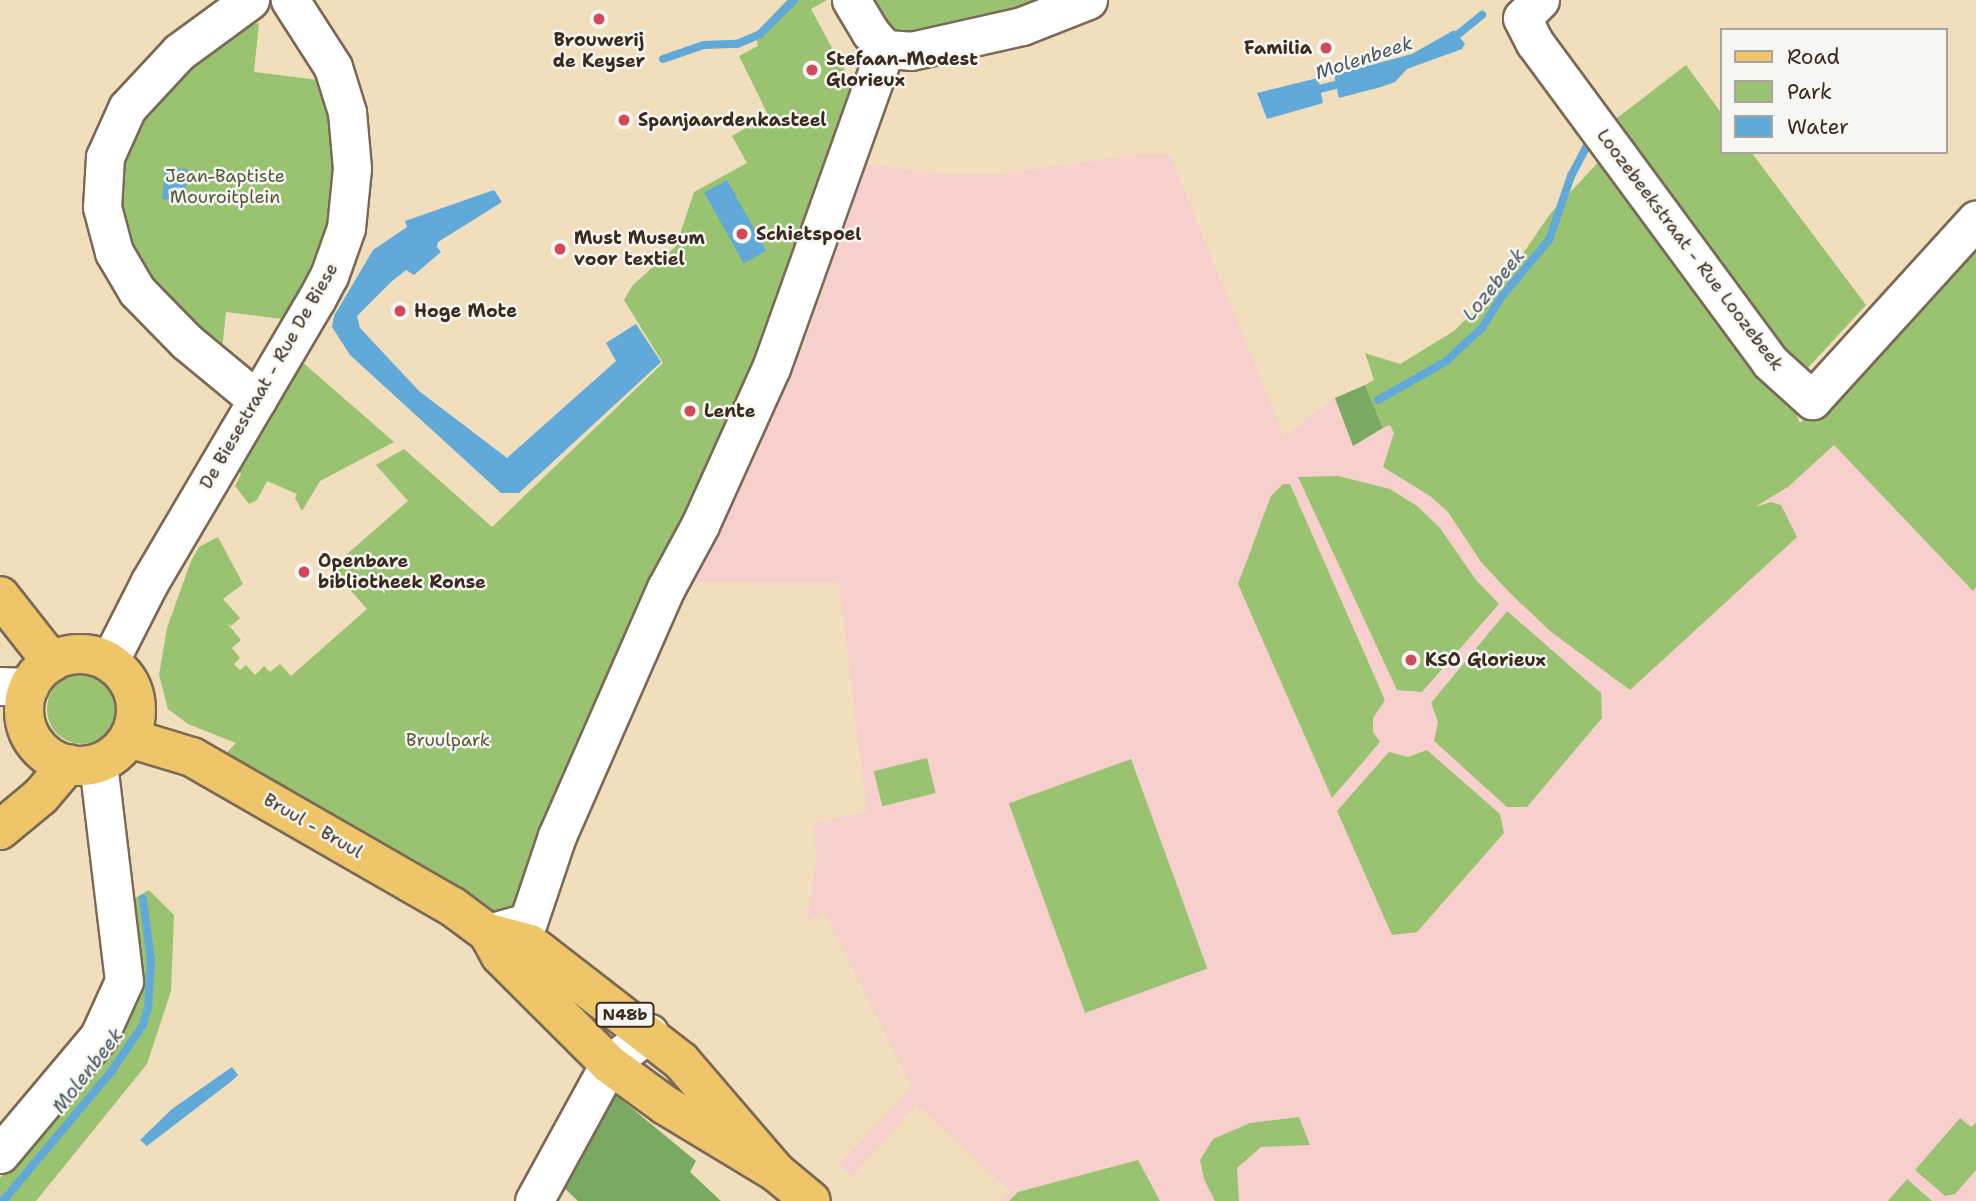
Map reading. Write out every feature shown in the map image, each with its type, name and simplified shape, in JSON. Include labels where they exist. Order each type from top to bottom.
[{"type":"main road","points":[[0,596],[27,679],[24,710],[29,733],[43,752],[83,764]]},
{"type":"main road","points":[[0,830],[83,764],[117,752],[129,738],[136,718],[136,702],[125,677],[109,662],[80,654],[27,679]]},
{"type":"main road","name":"Bruul - Bruul","points":[[129,738],[174,749],[192,757],[453,906],[488,933]]},
{"type":"main road","name":"N48b","points":[[488,933],[530,944],[649,1034],[681,1061],[776,1172]]},
{"type":"main road","name":"N48b","points":[[488,933],[500,956],[609,1064],[665,1105],[776,1172],[811,1201]]},
{"type":"street","points":[[250,0],[179,52],[127,108],[105,158],[102,207],[114,252],[137,291],[187,342],[257,400]]},
{"type":"street","name":"De Biesestraat - Rue De Biese","points":[[109,662],[149,583],[329,276],[346,228],[350,201],[352,142],[340,86],[317,39],[290,0]]},
{"type":"street","points":[[851,0],[870,32],[885,49],[911,51],[1022,26],[1088,0]]},
{"type":"street","name":"Loozebeekstraat - Rue Loozebeek","points":[[1539,0],[1522,18],[1535,43],[1770,362],[1812,400],[1976,220]]},
{"type":"street","points":[[488,933],[528,922],[557,836],[655,613],[700,525],[771,368],[885,49]]},
{"type":"street","points":[[0,1154],[99,1036],[124,981],[83,764]]},
{"type":"street","points":[[534,1201],[609,1064],[649,1034]]},
{"type":"shaded area","name":"KSO Glorieux","points":[[1142,154],[1170,155],[1284,437],[1335,398],[1354,446],[1429,403],[1788,487],[1834,444],[1973,590],[1976,587],[1976,1201],[1001,1201],[1010,1191],[916,1104],[852,1177],[839,1164],[912,1087],[825,912],[807,922],[816,860],[814,823],[867,812],[839,583],[694,582],[800,355],[866,163],[932,174],[993,175]]},
{"type":"green space","name":"Bruulpark","points":[[787,0],[827,0],[811,9],[859,92],[756,373],[507,922],[221,759],[236,743],[188,724],[168,709],[159,675],[167,628],[191,561],[199,547],[218,537],[243,584],[223,599],[240,618],[231,626],[227,623],[241,640],[232,648],[240,658],[234,664],[240,670],[246,665],[255,675],[264,666],[270,672],[280,664],[291,676],[367,609],[331,568],[408,501],[376,465],[404,449],[492,527],[663,363],[624,300],[632,286],[676,246],[694,192],[747,163],[732,136],[768,115],[739,56],[758,46],[755,34]]},
{"type":"green space","points":[[872,0],[1044,0],[920,34],[895,30],[885,21]]},
{"type":"green space","name":"Jean-Baptiste Mouroitplein","points":[[259,23],[254,72],[319,80],[329,110],[336,172],[326,235],[315,265],[283,319],[226,312],[222,350],[159,299],[119,229],[116,173],[149,100],[233,30]]},
{"type":"green space","points":[[1686,65],[1720,111],[1720,154],[1753,154],[1866,305],[1805,371],[1779,356],[1608,125]]},
{"type":"green space","points":[[1605,155],[1788,395],[1800,423],[1976,237],[1976,587],[1973,591],[1834,445],[1788,487],[1755,507],[1771,502],[1781,505],[1797,537],[1630,690],[1550,631],[1510,593],[1481,562],[1448,512],[1430,496],[1383,467],[1394,433],[1390,425],[1383,428],[1365,385],[1374,380],[1365,353],[1400,364],[1454,331],[1502,284],[1550,214]]},
{"type":"green space","points":[[301,361],[394,442],[320,481],[302,511],[295,498],[297,494],[267,481],[257,500],[249,504],[235,486],[241,474],[237,465]]},
{"type":"green space","points":[[1365,385],[1383,428],[1353,446],[1335,398]]},
{"type":"green space","points":[[1338,476],[1390,489],[1417,506],[1440,528],[1476,580],[1499,604],[1422,692],[1397,690],[1298,477]]},
{"type":"green space","points":[[1283,484],[1290,484],[1385,700],[1373,718],[1373,732],[1380,742],[1332,798],[1238,584],[1271,496]]},
{"type":"green space","points":[[1507,611],[1601,693],[1602,718],[1527,807],[1507,807],[1434,741],[1438,722],[1431,703]]},
{"type":"green space","points":[[82,674],[107,684],[117,709],[107,734],[82,744],[57,734],[47,709],[57,684]]},
{"type":"green space","points":[[1427,750],[1500,814],[1504,833],[1417,932],[1392,935],[1337,811],[1389,752],[1408,757]]},
{"type":"green space","points":[[927,758],[936,793],[882,806],[874,771]]},
{"type":"green space","points":[[1131,759],[1207,969],[1085,1013],[1009,803]]},
{"type":"green space","points":[[149,890],[174,915],[171,991],[147,1064],[36,1201],[0,1201],[0,1178],[117,1038],[128,902]]},
{"type":"green space","points":[[612,1092],[696,1161],[690,1172],[721,1201],[578,1201],[557,1181]]},
{"type":"green space","points":[[1299,1117],[1310,1145],[1261,1147],[1237,1168],[1239,1201],[1215,1201],[1204,1179],[1200,1160],[1213,1139],[1250,1123]]},
{"type":"green space","points":[[1960,1118],[1971,1127],[1976,1123],[1976,1170],[1955,1194],[1945,1196],[1915,1170]]},
{"type":"green space","points":[[1138,1160],[1160,1201],[1009,1201],[1018,1192]]},
{"type":"green space","points":[[1907,1179],[1932,1201],[1888,1201]]},
{"type":"water","points":[[1454,30],[1465,44],[1462,49],[1407,69],[1395,82],[1339,98],[1334,75],[1412,54]]},
{"type":"water","points":[[1318,78],[1323,103],[1267,119],[1257,93]]},
{"type":"water","points":[[165,167],[188,169],[185,201],[162,199]]},
{"type":"water","points":[[727,180],[766,251],[744,263],[704,193]]},
{"type":"water","points":[[494,190],[502,202],[438,242],[437,247],[441,252],[414,275],[406,270],[357,316],[360,328],[419,391],[507,458],[616,361],[606,343],[636,324],[661,362],[519,493],[501,493],[350,355],[332,327],[334,316],[373,250],[407,227],[405,221]]},
{"type":"water","points":[[232,1067],[238,1075],[233,1080],[147,1146],[140,1140],[172,1109]]},
{"type":"waterway","name":"Molenbeek","points":[[663,59],[704,45],[737,44],[760,34],[794,0]]},
{"type":"waterway","name":"Molenbeek","points":[[1451,40],[1482,15]]},
{"type":"waterway","name":"Molenbeek","points":[[1311,91],[1346,82]]},
{"type":"waterway","name":"Lozebeek","points":[[1378,400],[1445,362],[1482,328],[1503,295],[1549,240],[1571,176],[1586,148]]},
{"type":"waterway","name":"Molenbeek","points":[[3,1201],[111,1072],[143,1025],[148,1008],[151,961],[143,899]]},
{"type":"place","name":"Brouwerij de Keyser","points":[[599,19]]},
{"type":"place","name":"Familia","points":[[1326,48]]},
{"type":"place","name":"Stefaan-Modest Glorieux","points":[[812,70]]},
{"type":"place","name":"Spanjaardenkasteel","points":[[624,120]]},
{"type":"place","name":"Schietspoel","points":[[742,234]]},
{"type":"place","name":"Must Museum voor textiel","points":[[560,249]]},
{"type":"place","name":"Hoge Mote","points":[[400,311]]},
{"type":"place","name":"Lente","points":[[690,411]]},
{"type":"place","name":"Openbare bibliotheek Ronse","points":[[304,572]]},
{"type":"place","name":"KSO Glorieux","points":[[1411,660]]}]
